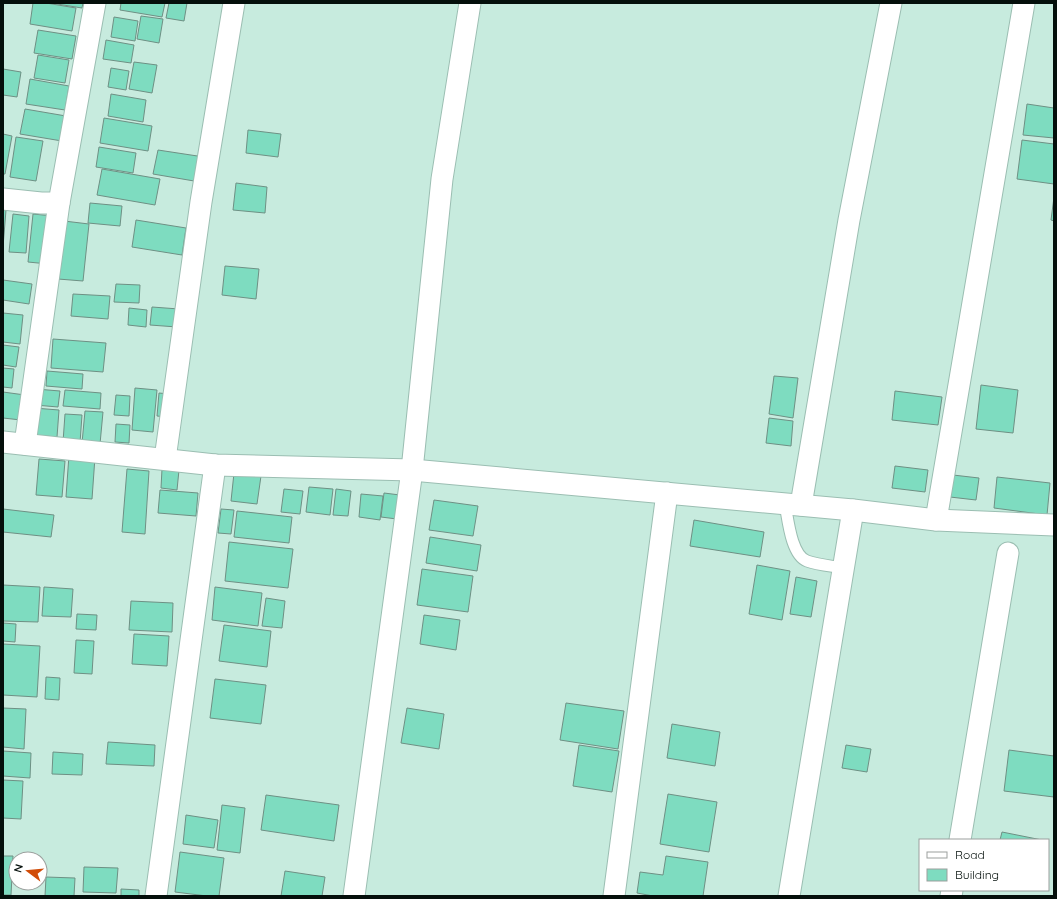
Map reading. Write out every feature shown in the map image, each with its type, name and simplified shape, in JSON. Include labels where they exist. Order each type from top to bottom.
[{"type":"street","points":[[25,444],[59,203],[94,3]]},
{"type":"street","points":[[165,459],[201,202],[234,3]]},
{"type":"street","points":[[354,896],[412,470],[442,179],[470,3]]},
{"type":"street","points":[[793,505],[891,3]]},
{"type":"street","points":[[936,520],[1024,3]]},
{"type":"street","points":[[3,199],[41,203],[59,203]]},
{"type":"street","points":[[3,442],[215,465],[412,470],[853,510],[936,520],[1054,525]]},
{"type":"street","points":[[156,896],[215,465]]},
{"type":"street","points":[[614,896],[667,494]]},
{"type":"street","points":[[789,896],[853,510]]},
{"type":"street","points":[[960,839],[1008,553]]},
{"type":"lane","points":[[793,505],[792,536],[799,556],[806,561],[843,568]]},
{"type":"building","points":[[33,3],[46,3],[76,8],[72,31],[30,24]]},
{"type":"building","points":[[51,3],[83,3],[82,8]]},
{"type":"building","points":[[121,3],[165,3],[162,17],[120,10]]},
{"type":"building","points":[[169,3],[187,3],[184,21],[166,18]]},
{"type":"building","points":[[141,16],[163,19],[159,43],[137,39]]},
{"type":"building","points":[[114,17],[138,21],[135,41],[111,37]]},
{"type":"building","points":[[38,30],[76,36],[72,59],[34,53]]},
{"type":"building","points":[[106,40],[134,45],[131,63],[103,59]]},
{"type":"building","points":[[38,55],[69,60],[65,83],[34,78]]},
{"type":"building","points":[[134,62],[157,65],[152,93],[129,89]]},
{"type":"building","points":[[111,68],[129,71],[126,90],[108,87]]},
{"type":"building","points":[[3,69],[21,72],[17,97],[3,95]]},
{"type":"building","points":[[30,79],[69,86],[65,110],[26,104]]},
{"type":"building","points":[[111,94],[146,100],[143,122],[108,116]]},
{"type":"building","points":[[1027,104],[1054,108],[1054,138],[1023,135]]},
{"type":"building","points":[[25,109],[66,116],[62,141],[20,134]]},
{"type":"building","points":[[104,118],[152,126],[148,151],[100,143]]},
{"type":"building","points":[[248,130],[281,134],[278,157],[246,153]]},
{"type":"building","points":[[3,134],[12,136],[5,174],[3,174]]},
{"type":"building","points":[[16,137],[43,141],[36,181],[10,177]]},
{"type":"building","points":[[1022,140],[1054,144],[1054,184],[1017,179]]},
{"type":"building","points":[[99,147],[136,153],[133,173],[96,167]]},
{"type":"building","points":[[158,150],[204,157],[200,182],[153,174]]},
{"type":"building","points":[[102,169],[160,179],[155,205],[97,195]]},
{"type":"building","points":[[236,183],[267,187],[265,213],[233,210]]},
{"type":"building","points":[[1054,197],[1054,221],[1051,220]]},
{"type":"building","points":[[90,203],[122,206],[120,226],[88,223]]},
{"type":"building","points":[[3,210],[6,210],[3,247]]},
{"type":"building","points":[[13,214],[29,216],[26,253],[9,252]]},
{"type":"building","points":[[33,214],[53,216],[48,264],[28,262]]},
{"type":"building","points":[[136,220],[186,228],[182,255],[132,247]]},
{"type":"building","points":[[64,221],[89,224],[83,281],[58,279]]},
{"type":"building","points":[[225,266],[259,269],[256,299],[222,295]]},
{"type":"building","points":[[3,280],[32,284],[29,304],[3,300]]},
{"type":"building","points":[[116,284],[140,285],[139,303],[114,302]]},
{"type":"building","points":[[73,294],[110,296],[108,319],[71,316]]},
{"type":"building","points":[[152,307],[179,309],[177,327],[150,325]]},
{"type":"building","points":[[129,308],[147,310],[146,327],[128,325]]},
{"type":"building","points":[[3,313],[23,315],[20,344],[3,342]]},
{"type":"building","points":[[53,339],[106,343],[103,372],[51,368]]},
{"type":"building","points":[[3,345],[19,347],[16,367],[3,365]]},
{"type":"building","points":[[3,368],[14,369],[12,388],[3,387]]},
{"type":"building","points":[[47,371],[83,374],[82,389],[46,386]]},
{"type":"building","points":[[774,376],[798,378],[793,418],[769,414]]},
{"type":"building","points":[[981,385],[1018,390],[1013,433],[976,429]]},
{"type":"building","points":[[135,388],[157,390],[153,432],[132,430]]},
{"type":"building","points":[[36,389],[60,391],[58,407],[35,405]]},
{"type":"building","points":[[65,390],[101,393],[100,409],[63,406]]},
{"type":"building","points":[[895,391],[942,397],[938,425],[892,420]]},
{"type":"building","points":[[3,392],[25,395],[21,420],[3,418]]},
{"type":"building","points":[[159,393],[169,394],[167,417],[157,416]]},
{"type":"building","points":[[116,395],[130,396],[129,416],[114,415]]},
{"type":"building","points":[[34,408],[59,410],[57,437],[32,435]]},
{"type":"building","points":[[85,411],[103,412],[100,444],[82,443]]},
{"type":"building","points":[[65,414],[82,415],[80,443],[63,442]]},
{"type":"building","points":[[769,418],[793,421],[791,446],[766,443]]},
{"type":"building","points":[[116,424],[130,425],[129,443],[115,442]]},
{"type":"building","points":[[69,455],[95,457],[92,499],[66,497]]},
{"type":"building","points":[[39,459],[65,461],[62,497],[36,495]]},
{"type":"building","points":[[895,466],[928,470],[925,492],[892,488]]},
{"type":"building","points":[[127,469],[149,471],[145,534],[122,532]]},
{"type":"building","points":[[162,469],[179,470],[177,490],[161,488]]},
{"type":"building","points":[[234,473],[261,476],[257,504],[231,501]]},
{"type":"building","points":[[953,475],[979,478],[976,500],[950,497]]},
{"type":"building","points":[[997,477],[1050,483],[1047,515],[994,508]]},
{"type":"building","points":[[309,487],[333,489],[330,515],[306,512]]},
{"type":"building","points":[[284,489],[303,491],[300,514],[281,512]]},
{"type":"building","points":[[336,489],[351,491],[348,516],[333,515]]},
{"type":"building","points":[[160,490],[198,493],[196,516],[158,513]]},
{"type":"building","points":[[384,493],[400,495],[397,519],[381,517]]},
{"type":"building","points":[[361,494],[383,496],[380,520],[359,517]]},
{"type":"building","points":[[434,500],[478,506],[473,536],[429,530]]},
{"type":"building","points":[[3,509],[54,515],[51,537],[3,532]]},
{"type":"building","points":[[221,509],[234,510],[231,534],[218,533]]},
{"type":"building","points":[[237,511],[292,517],[289,543],[234,537]]},
{"type":"building","points":[[694,520],[764,532],[760,557],[690,546]]},
{"type":"building","points":[[430,537],[481,545],[477,571],[426,563]]},
{"type":"building","points":[[229,542],[293,549],[288,588],[225,581]]},
{"type":"building","points":[[757,565],[790,571],[782,620],[749,614]]},
{"type":"building","points":[[422,569],[473,576],[468,612],[417,605]]},
{"type":"building","points":[[796,577],[817,581],[811,617],[790,614]]},
{"type":"building","points":[[3,585],[40,587],[38,622],[3,621]]},
{"type":"building","points":[[44,587],[73,589],[71,617],[42,616]]},
{"type":"building","points":[[215,587],[262,593],[258,626],[212,620]]},
{"type":"building","points":[[266,598],[285,601],[282,628],[262,626]]},
{"type":"building","points":[[131,601],[173,603],[172,632],[129,630]]},
{"type":"building","points":[[77,614],[97,615],[96,630],[76,629]]},
{"type":"building","points":[[424,615],[460,620],[456,650],[420,644]]},
{"type":"building","points":[[3,623],[16,624],[15,642],[3,641]]},
{"type":"building","points":[[224,625],[271,631],[267,667],[219,661]]},
{"type":"building","points":[[134,634],[169,636],[167,666],[132,664]]},
{"type":"building","points":[[76,640],[94,641],[92,674],[74,673]]},
{"type":"building","points":[[3,644],[40,646],[37,697],[3,695]]},
{"type":"building","points":[[46,677],[60,678],[59,700],[45,699]]},
{"type":"building","points":[[215,679],[266,685],[261,724],[210,718]]},
{"type":"building","points":[[566,703],[624,711],[618,749],[560,740]]},
{"type":"building","points":[[3,708],[26,709],[24,749],[3,747]]},
{"type":"building","points":[[407,708],[444,714],[439,749],[401,743]]},
{"type":"building","points":[[672,724],[720,732],[715,766],[667,758]]},
{"type":"building","points":[[108,742],[155,745],[154,766],[106,764]]},
{"type":"building","points":[[579,745],[619,751],[612,792],[573,786]]},
{"type":"building","points":[[846,745],[871,749],[867,772],[842,768]]},
{"type":"building","points":[[1009,750],[1054,756],[1054,797],[1004,791]]},
{"type":"building","points":[[3,751],[31,753],[30,778],[3,776]]},
{"type":"building","points":[[53,752],[83,754],[82,775],[52,774]]},
{"type":"building","points":[[3,780],[23,781],[21,819],[3,818]]},
{"type":"building","points":[[668,794],[717,802],[709,852],[660,844]]},
{"type":"building","points":[[266,795],[339,805],[334,841],[261,830]]},
{"type":"building","points":[[222,805],[245,808],[240,853],[217,850]]},
{"type":"building","points":[[186,815],[218,820],[214,848],[183,844]]},
{"type":"building","points":[[1002,832],[1037,839],[1000,839]]},
{"type":"building","points":[[180,852],[224,858],[219,896],[175,892]]},
{"type":"building","points":[[3,856],[8,856],[8,891],[11,891],[11,895],[3,895]]},
{"type":"building","points":[[666,856],[708,862],[703,896],[653,896],[637,893],[640,872],[663,875]]},
{"type":"building","points":[[84,867],[118,868],[116,893],[83,892]]},
{"type":"building","points":[[285,871],[325,877],[322,896],[281,896]]},
{"type":"building","points":[[48,877],[75,878],[74,896],[45,896],[45,891],[48,891]]},
{"type":"building","points":[[121,889],[139,890],[139,896],[121,896]]}]
